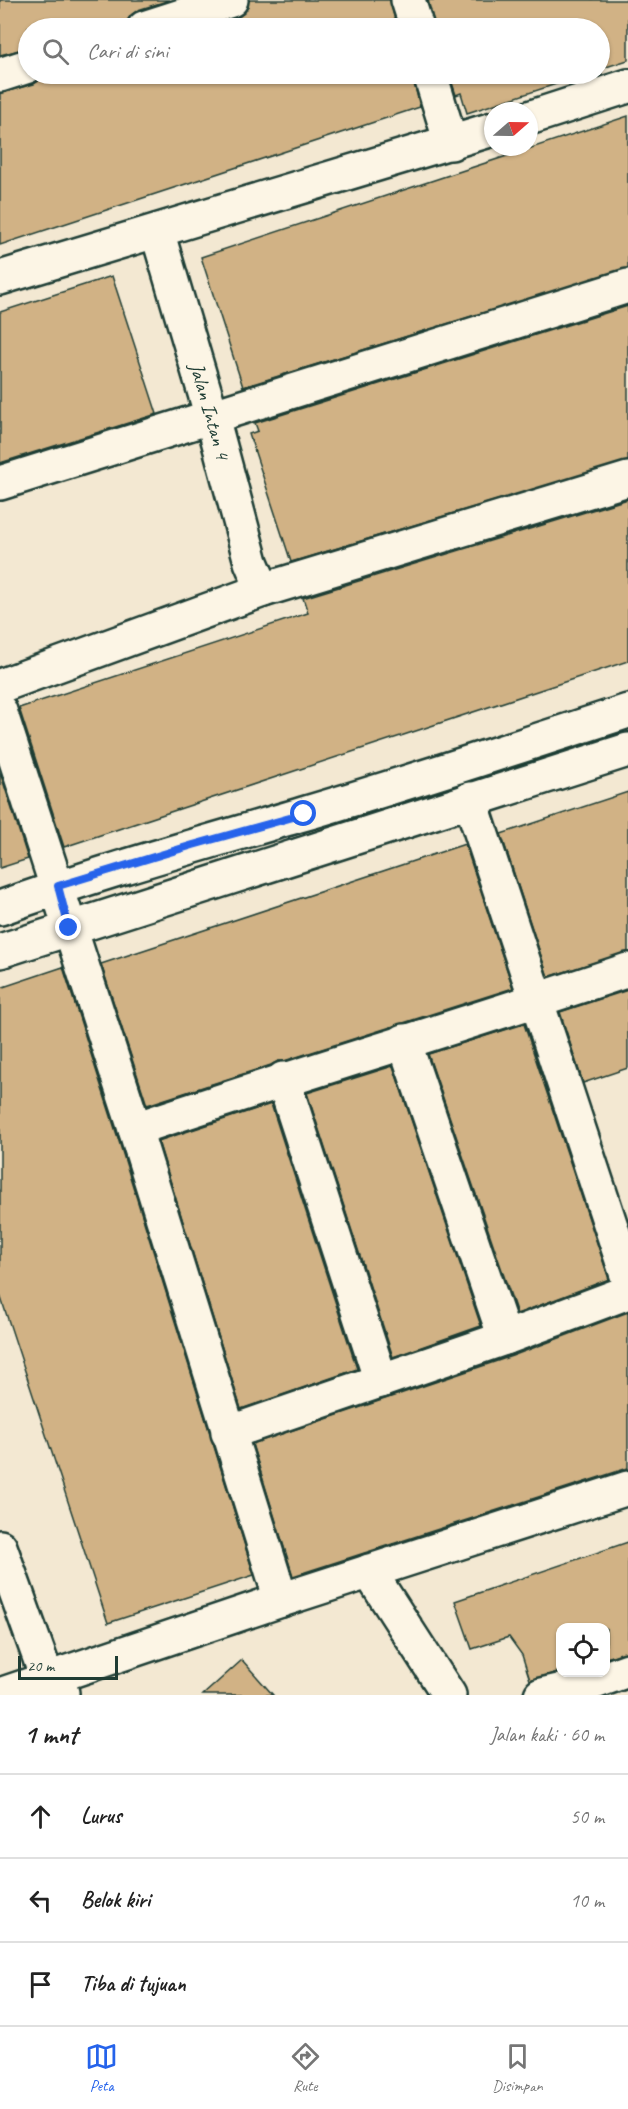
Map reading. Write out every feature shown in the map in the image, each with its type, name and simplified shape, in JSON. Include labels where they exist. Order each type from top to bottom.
[{"type":"street","points":[[175,18],[231,0]]},
{"type":"street","points":[[408,0],[414,18]]},
{"type":"street","points":[[0,75],[18,69]]},
{"type":"street","points":[[433,84],[451,143]]},
{"type":"street","points":[[538,115],[628,86]]},
{"type":"street","points":[[0,278],[484,132]]},
{"type":"street","name":"Jalan Intan 4","points":[[157,231],[213,417],[251,562],[263,590]]},
{"type":"street","points":[[0,483],[628,286]]},
{"type":"street","points":[[0,686],[263,590],[628,479]]},
{"type":"street","points":[[0,711],[135,1129],[281,1600]]},
{"type":"street","points":[[0,908],[58,886],[304,814],[628,711]]},
{"type":"street","points":[[0,951],[628,750]]},
{"type":"street","points":[[470,799],[628,1278]]},
{"type":"street","points":[[135,1129],[283,1079],[536,1001],[628,970]]},
{"type":"street","points":[[404,1041],[505,1338]]},
{"type":"street","points":[[283,1079],[381,1381]]},
{"type":"street","points":[[228,1433],[505,1338],[628,1292]]},
{"type":"street","points":[[0,1695],[55,1687],[281,1600],[628,1488]]},
{"type":"street","points":[[0,1547],[55,1687]]},
{"type":"street","points":[[369,1571],[449,1695]]},
{"type":"street","points":[[541,1695],[585,1689],[628,1670]]},
{"type":"building","points":[[0,0],[170,0],[138,10],[129,18],[18,18],[18,50],[0,55]]},
{"type":"building","points":[[249,0],[390,0],[394,18],[237,18],[245,12]]},
{"type":"building","points":[[428,0],[628,0],[628,60],[610,66],[610,18],[432,18]]},
{"type":"building","points":[[34,84],[414,84],[420,107],[0,245],[0,93]]},
{"type":"building","points":[[452,84],[556,84],[501,102],[484,102],[484,107],[467,113],[461,93],[456,95]]},
{"type":"building","points":[[628,116],[628,268],[243,387],[201,257],[507,156],[538,156],[538,146]]},
{"type":"building","points":[[112,276],[157,414],[0,463],[0,312]]},
{"type":"building","points":[[628,306],[628,461],[291,562],[249,434],[258,431],[255,423]]},
{"type":"building","points":[[628,499],[628,661],[64,847],[19,708],[308,613],[303,598]]},
{"type":"building","points":[[0,772],[28,859],[0,868]]},
{"type":"building","points":[[628,792],[628,952],[548,977],[501,834]]},
{"type":"building","points":[[465,844],[513,988],[278,1061],[147,1105],[101,964]]},
{"type":"building","points":[[63,967],[254,1575],[108,1623],[0,1295],[0,988]]},
{"type":"building","points":[[628,990],[628,1068],[583,1083],[560,1012]]},
{"type":"building","points":[[524,1024],[609,1279],[517,1314],[428,1054]]},
{"type":"building","points":[[393,1066],[481,1326],[393,1357],[307,1093]]},
{"type":"building","points":[[271,1104],[357,1369],[241,1409],[158,1141]]},
{"type":"building","points":[[628,1312],[628,1468],[293,1576],[252,1444],[512,1356]]},
{"type":"building","points":[[628,1542],[628,1652],[610,1657],[610,1623],[556,1623],[556,1672],[530,1680],[522,1655],[509,1637],[472,1649],[455,1601]]},
{"type":"building","points":[[242,1660],[273,1695],[203,1695]]},
{"type":"route","points":[[69,928],[58,886],[304,814]]}]
